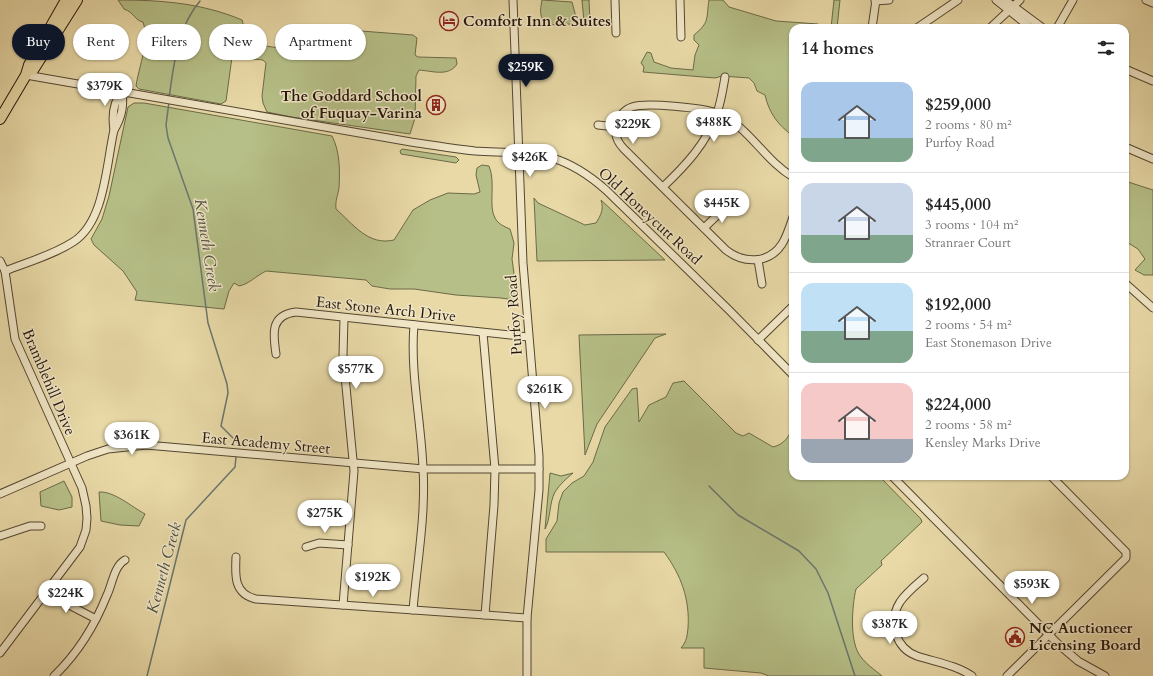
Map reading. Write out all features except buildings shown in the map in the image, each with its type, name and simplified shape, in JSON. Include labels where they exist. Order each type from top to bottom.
[{"type":"highway","points":[[0,119],[26,75],[66,0]]},
{"type":"highway","points":[[26,75],[35,68],[77,0]]},
{"type":"street","name":"Purfoy Road","points":[[513,0],[520,152],[523,263],[528,337],[534,388],[539,469],[535,539],[527,618],[527,676]]},
{"type":"street","points":[[615,0],[616,33]]},
{"type":"street","points":[[680,0],[681,37]]},
{"type":"street","points":[[873,24],[876,1],[889,0]]},
{"type":"street","points":[[923,24],[958,0]]},
{"type":"street","points":[[996,0],[1036,24]]},
{"type":"street","points":[[1006,0],[1011,9],[1027,24]]},
{"type":"street","points":[[994,24],[1020,0]]},
{"type":"street","points":[[1059,24],[1073,0]]},
{"type":"street","points":[[1146,0],[1153,3]]},
{"type":"street","points":[[1129,71],[1153,81]]},
{"type":"street","name":"Old Honeycutt Road","points":[[26,75],[411,142],[475,151],[520,152],[566,162],[588,175],[612,196],[789,371]]},
{"type":"street","points":[[663,187],[696,152],[705,138],[717,113],[725,77]]},
{"type":"street","points":[[5,271],[64,248],[88,230],[100,205],[114,130],[120,122],[124,100],[122,92]]},
{"type":"street","points":[[789,174],[773,162],[739,126],[717,113],[704,110],[638,105],[629,108],[623,113],[616,127],[620,146],[731,254],[742,259],[758,260],[769,256],[779,248],[789,228]]},
{"type":"street","points":[[598,125],[616,127]]},
{"type":"street","points":[[1129,149],[1153,159]]},
{"type":"street","points":[[704,228],[727,206]]},
{"type":"street","points":[[758,260],[762,284]]},
{"type":"street","name":"Bramblehill Drive","points":[[0,261],[5,271],[15,339],[71,464],[85,499],[87,512],[86,530],[77,552],[0,653]]},
{"type":"street","points":[[1129,287],[1153,308]]},
{"type":"street","points":[[758,340],[789,310]]},
{"type":"street","name":"East Stone Arch Drive","points":[[276,354],[273,330],[277,323],[285,315],[296,312],[528,337]]},
{"type":"street","points":[[343,605],[353,463],[343,355],[344,318]]},
{"type":"street","points":[[413,610],[424,497],[424,470],[414,353],[414,325]]},
{"type":"street","points":[[483,333],[495,469],[494,505],[484,615]]},
{"type":"street","name":"East Academy Street","points":[[0,494],[108,449],[146,445],[424,470],[539,469]]},
{"type":"street","points":[[896,480],[1049,635],[1078,661],[1105,676]]},
{"type":"street","points":[[1007,676],[1126,558],[1126,552],[1055,480]]},
{"type":"street","points":[[0,536],[30,526],[41,526]]},
{"type":"street","points":[[306,547],[319,542],[348,545]]},
{"type":"street","points":[[236,557],[236,583],[246,596],[256,599],[527,618]]},
{"type":"street","points":[[54,676],[69,661],[96,619],[108,594],[118,566],[125,560]]},
{"type":"street","points":[[924,578],[902,600],[896,610],[894,623],[898,640],[908,651],[916,655],[960,669],[972,676]]},
{"type":"street","points":[[49,589],[71,606],[96,619]]},
{"type":"green space","points":[[118,0],[166,2],[197,6],[227,14],[242,20],[243,24],[209,24],[209,60],[232,60],[226,101],[221,104],[139,89],[136,86],[142,60],[201,60],[201,24],[144,24],[130,12],[124,9]]},
{"type":"green space","points":[[542,0],[572,2],[577,21],[571,24],[547,25],[541,14]]},
{"type":"green space","points":[[582,0],[589,0],[590,22],[584,22]]},
{"type":"green space","points":[[709,0],[723,0],[729,7],[776,21],[818,24],[789,24],[789,132],[775,118],[765,95],[757,91],[754,83],[749,78],[722,76],[715,78],[643,72],[644,67],[641,63],[647,52],[651,53],[654,62],[671,68],[693,70],[695,55],[699,45],[694,40],[694,35],[703,27],[707,16]]},
{"type":"green space","points":[[834,0],[840,0],[837,24],[831,24]]},
{"type":"green space","points":[[366,31],[413,35],[417,38],[415,55],[418,57],[456,58],[457,64],[450,71],[445,72],[419,70],[416,76],[415,118],[410,134],[291,117],[267,112],[262,96],[266,63],[263,60],[267,60],[267,46],[275,47],[275,60],[366,60]]},
{"type":"green space","points":[[134,103],[144,103],[332,136],[337,148],[339,168],[339,188],[336,209],[355,227],[376,240],[394,240],[413,210],[430,200],[448,193],[474,194],[480,192],[476,175],[477,168],[482,165],[489,166],[492,179],[493,213],[498,222],[510,229],[514,243],[512,259],[517,295],[516,302],[512,304],[508,299],[456,295],[414,289],[390,289],[372,286],[366,280],[266,271],[243,285],[239,286],[234,283],[229,291],[224,309],[135,300],[137,292],[123,271],[94,245],[91,239],[102,219],[109,196],[128,107]]},
{"type":"green space","points":[[402,149],[456,157],[459,160],[456,163],[401,154],[400,151]]},
{"type":"green space","points":[[1129,182],[1153,190],[1153,275],[1144,275],[1135,270],[1145,259],[1138,249],[1129,243]]},
{"type":"green space","points":[[534,198],[538,203],[585,225],[596,223],[602,212],[601,200],[665,260],[537,261]]},
{"type":"green space","points":[[666,334],[655,338],[597,424],[585,455],[579,335]]},
{"type":"green space","points":[[684,381],[736,433],[743,436],[749,433],[773,447],[784,442],[789,434],[789,480],[883,480],[921,519],[922,522],[881,561],[882,565],[856,589],[852,624],[857,651],[868,665],[882,676],[769,676],[761,673],[704,668],[704,648],[681,648],[686,641],[688,628],[686,597],[680,579],[664,552],[546,552],[546,539],[557,521],[559,503],[563,492],[572,483],[584,476],[593,462],[605,427],[632,389],[637,388],[639,422],[649,405],[666,397],[673,383]]},
{"type":"green space","points":[[550,473],[561,476],[573,473],[561,484],[553,496],[545,529]]},
{"type":"green space","points":[[64,481],[72,497],[72,507],[59,510],[41,506],[40,492]]},
{"type":"green space","points":[[99,492],[111,494],[145,514],[139,526],[120,525],[101,521]]},
{"type":"waterway","name":"Kenneth Creek","points":[[169,98],[175,59],[181,35],[192,12],[200,1]]},
{"type":"waterway","name":"Kenneth Creek","points":[[169,102],[166,125],[168,138],[193,209],[208,323],[227,384],[228,393],[221,426],[238,443],[237,446]]},
{"type":"waterway","name":"Kenneth Creek","points":[[147,676],[186,520],[235,467],[236,457]]},
{"type":"waterway","points":[[709,486],[738,515],[799,551],[816,569],[828,593],[855,676]]},
{"type":"place","name":"Comfort Inn & Suites","points":[[449,21]]},
{"type":"place","name":"The Goddard School of Fuquay-Varina","points":[[436,105]]},
{"type":"place","name":"NC Auctioneer Licensing Board","points":[[1015,637]]}]
